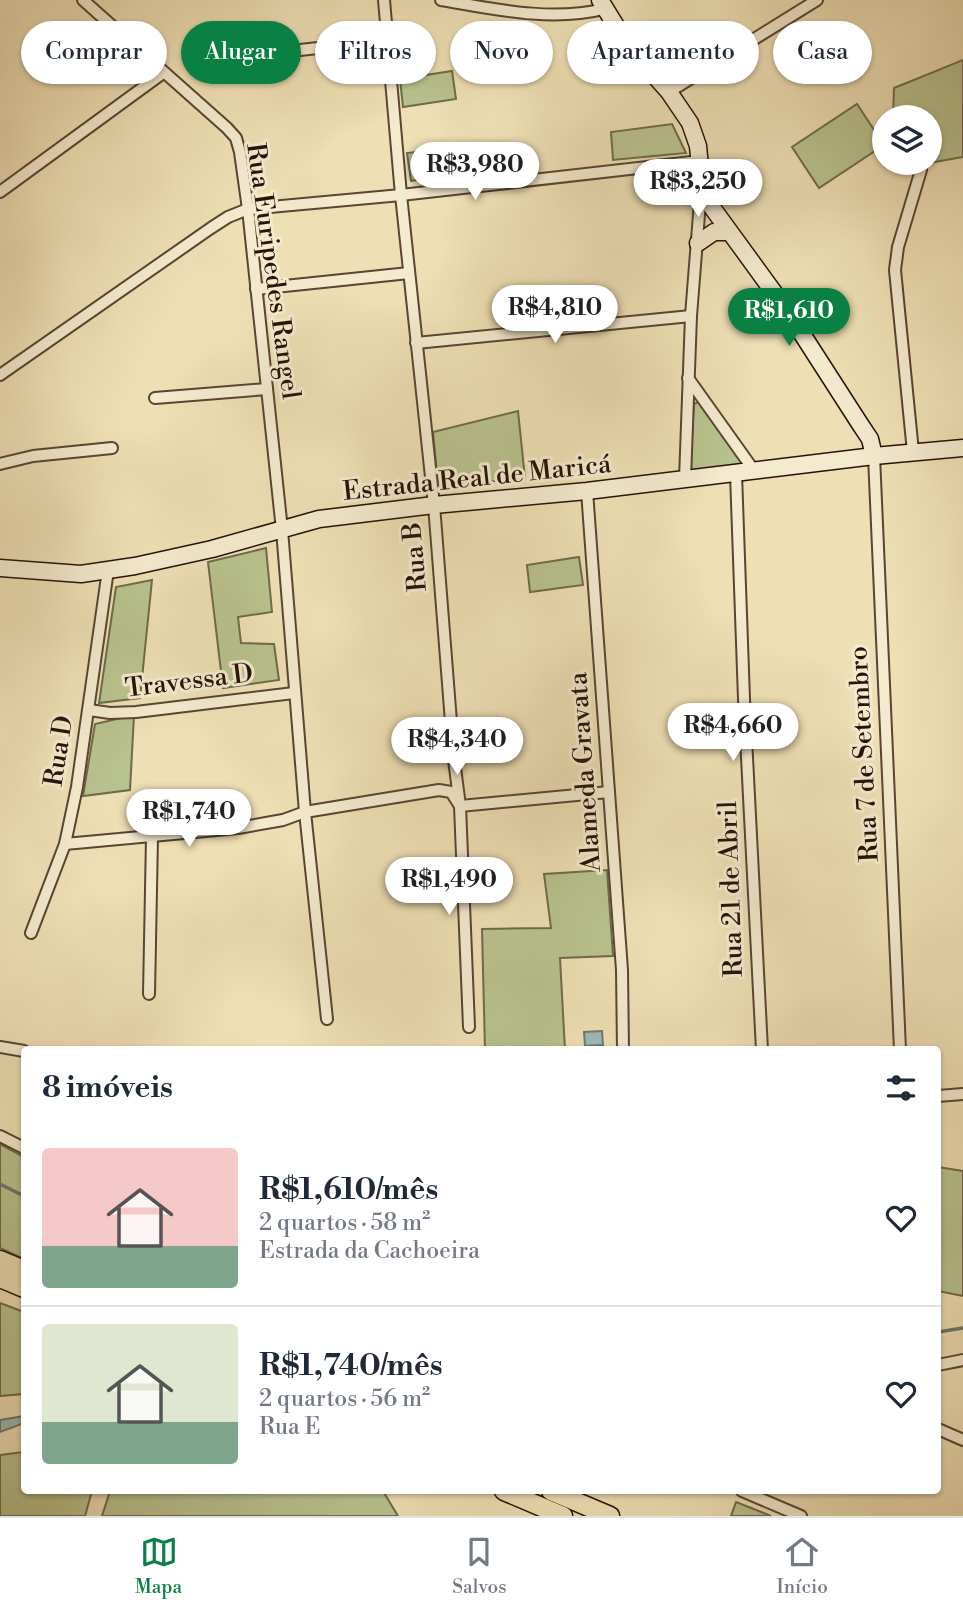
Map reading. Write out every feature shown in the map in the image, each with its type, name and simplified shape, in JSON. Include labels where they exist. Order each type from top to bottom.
[{"type":"main road","points":[[602,5],[629,47],[669,92],[695,135],[702,187],[728,232],[786,309],[870,439],[874,456]]},
{"type":"main road","points":[[698,243],[715,232],[728,232]]},
{"type":"main road","name":"Estrada Real de Maricá","points":[[0,568],[68,573],[108,570],[212,550],[319,519],[963,448]]},
{"type":"main road","points":[[0,1260],[21,1269]]},
{"type":"main road","points":[[0,1278],[21,1288]]},
{"type":"main road","points":[[511,1494],[563,1516]]},
{"type":"main road","points":[[558,1494],[610,1516]]},
{"type":"street","name":"Rua Euripedes Rangel","points":[[83,0],[106,21]]},
{"type":"street","name":"Rua B","points":[[384,0],[386,21]]},
{"type":"street","points":[[440,0],[516,13],[556,15],[602,5]]},
{"type":"street","points":[[669,92],[817,0]]},
{"type":"street","name":"Rua Euripedes Rangel","points":[[167,76],[236,138],[248,209],[282,530],[294,693],[327,1019]]},
{"type":"street","points":[[0,192],[148,84]]},
{"type":"street","name":"Rua B","points":[[392,84],[434,505],[460,806],[469,1027]]},
{"type":"street","points":[[0,375],[211,228],[248,209],[401,195],[700,161]]},
{"type":"street","points":[[913,453],[895,270],[898,247],[920,175]]},
{"type":"street","points":[[685,480],[691,316],[702,187]]},
{"type":"street","points":[[256,289],[409,274]]},
{"type":"street","points":[[416,343],[691,316]]},
{"type":"street","points":[[688,378],[755,472]]},
{"type":"street","points":[[156,398],[267,389]]},
{"type":"street","points":[[0,464],[33,456],[113,448]]},
{"type":"street","name":"Rua 7 de Setembro","points":[[874,456],[900,1046]]},
{"type":"street","name":"Rua 21 de Abril","points":[[736,474],[744,699],[762,1046]]},
{"type":"street","name":"Alameda Gravata","points":[[587,491],[622,970],[623,1046]]},
{"type":"street","name":"Rua D","points":[[31,933],[65,844],[77,787],[108,570]]},
{"type":"street","name":"Travessa D","points":[[89,710],[110,713],[136,712],[294,693]]},
{"type":"street","points":[[65,844],[237,828],[283,820],[305,812],[439,790],[452,792],[460,806],[608,792]]},
{"type":"street","points":[[149,994],[152,837]]},
{"type":"street","points":[[0,1047],[21,1050]]},
{"type":"street","points":[[941,1096],[963,1094]]},
{"type":"street","points":[[0,1136],[21,1146]]},
{"type":"street","points":[[941,1364],[963,1360]]},
{"type":"street","points":[[941,1430],[963,1440]]},
{"type":"street","points":[[749,1494],[801,1516]]},
{"type":"green space","points":[[963,60],[963,157],[942,161],[942,105],[893,105],[894,88]]},
{"type":"green space","points":[[450,71],[450,84],[454,84],[456,99],[403,107],[401,84],[436,84],[436,73]]},
{"type":"green space","points":[[857,104],[872,127],[872,153],[819,188],[792,147]]},
{"type":"green space","points":[[672,124],[686,153],[613,160],[611,132]]},
{"type":"green space","points":[[460,146],[464,174],[411,181],[407,153]]},
{"type":"green space","points":[[698,402],[744,465],[692,474],[690,470],[694,404]]},
{"type":"green space","points":[[518,411],[525,478],[438,487],[433,432]]},
{"type":"green space","points":[[266,548],[272,612],[238,617],[241,643],[274,644],[279,680],[223,688],[208,562]]},
{"type":"green space","points":[[579,557],[583,585],[530,592],[527,565]]},
{"type":"green space","points":[[152,580],[140,698],[99,703],[116,587]]},
{"type":"green space","points":[[134,715],[130,790],[83,796],[95,724]]},
{"type":"green space","points":[[607,870],[613,956],[560,958],[565,1046],[485,1046],[482,929],[551,928],[544,874]]},
{"type":"green space","points":[[0,1144],[21,1155],[21,1258],[0,1248]]},
{"type":"green space","points":[[941,1167],[963,1171],[963,1296],[941,1292]]},
{"type":"green space","points":[[0,1303],[21,1311],[21,1394],[0,1396]]},
{"type":"green space","points":[[21,1452],[21,1494],[91,1494],[85,1516],[0,1516],[0,1455]]},
{"type":"green space","points":[[109,1494],[385,1494],[398,1516],[102,1516]]},
{"type":"green space","points":[[736,1502],[771,1516],[731,1516]]},
{"type":"water","points":[[602,1031],[603,1045],[585,1046],[584,1032]]},
{"type":"water","points":[[21,1416],[21,1424],[0,1432],[0,1420]]},
{"type":"waterway","points":[[0,1184],[21,1194]]},
{"type":"waterway","points":[[941,1332],[963,1328]]}]
